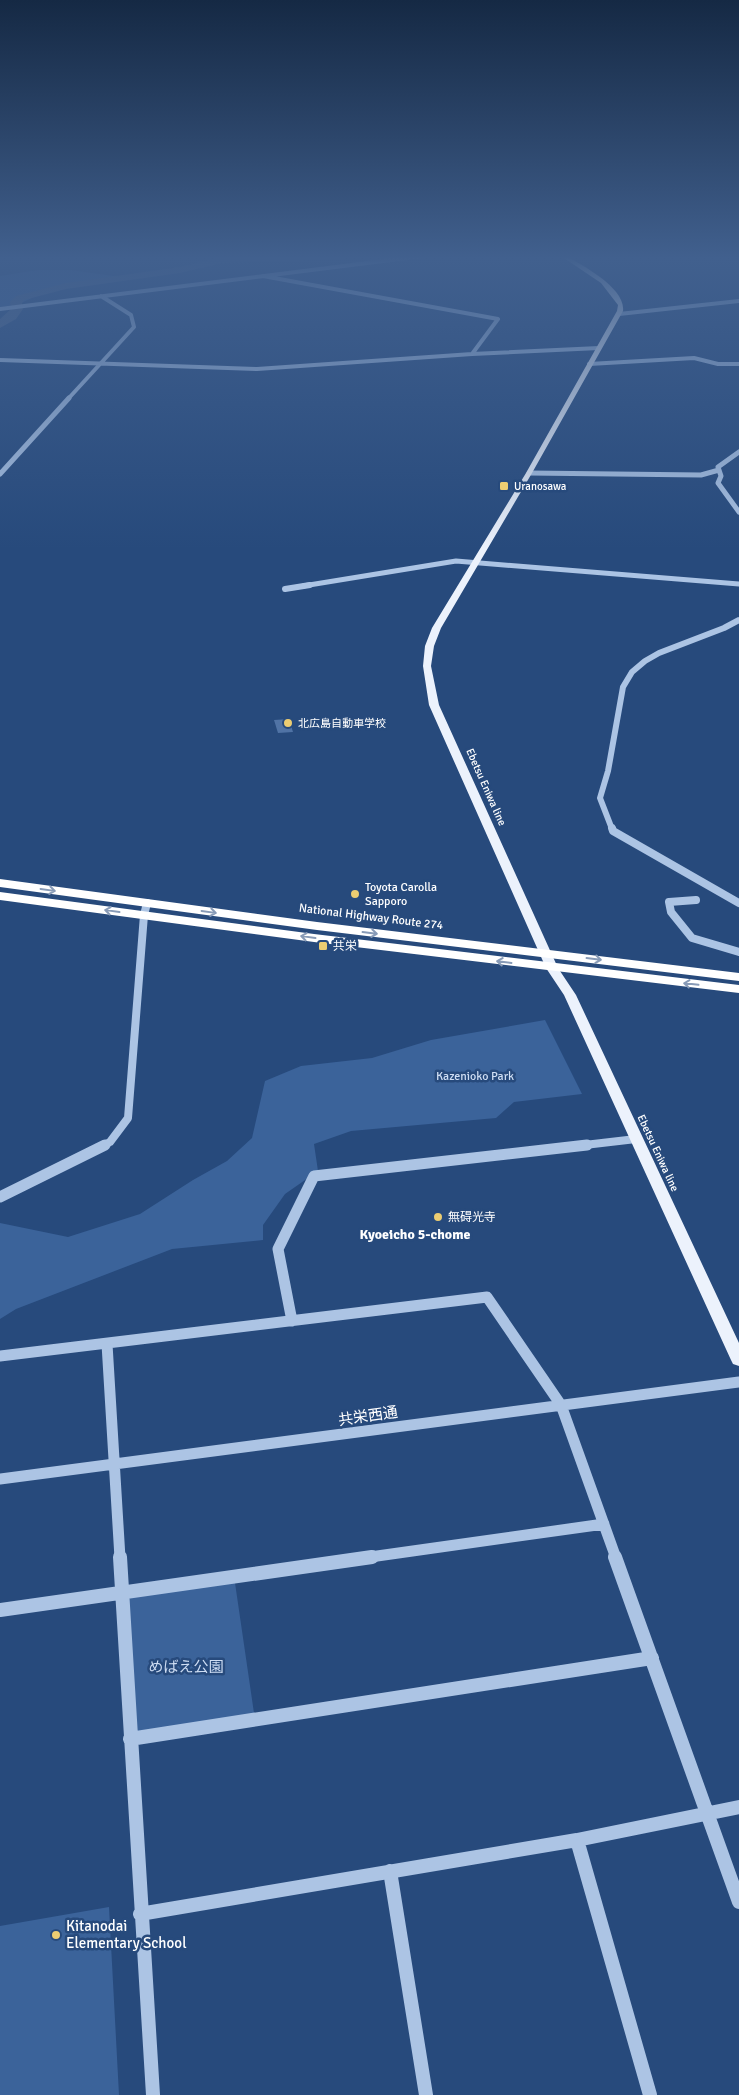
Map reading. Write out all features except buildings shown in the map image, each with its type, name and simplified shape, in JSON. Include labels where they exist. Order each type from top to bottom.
[{"type":"highway","name":"National Highway Route 274","points":[[0,884],[146,909],[552,968],[739,989]]},
{"type":"highway","name":"National Highway Route 274","points":[[0,896],[317,926],[739,977]]},
{"type":"main road","name":"Ebetsu Eniwa line","points":[[595,354],[529,473],[432,635],[427,666],[434,705],[552,968],[570,995],[739,1360]]},
{"type":"street","points":[[0,474],[110,354]]},
{"type":"street","points":[[0,360],[257,369],[477,354]]},
{"type":"street","points":[[589,364],[694,358],[718,364],[739,364]]},
{"type":"street","points":[[739,452],[718,467],[721,476],[718,483],[739,512]]},
{"type":"street","points":[[0,463],[10,463]]},
{"type":"street","points":[[529,473],[701,475],[719,470]]},
{"type":"street","points":[[285,589],[456,561],[739,584]]},
{"type":"street","points":[[739,620],[716,632],[664,651],[642,663],[628,676],[623,687],[608,771],[600,798],[613,831],[739,903]]},
{"type":"street","points":[[696,900],[669,902],[671,912],[692,938],[739,952]]},
{"type":"street","points":[[0,1197],[110,1142],[128,1118],[146,909]]},
{"type":"street","points":[[292,1321],[278,1249],[314,1176],[636,1140]]},
{"type":"street","points":[[0,1356],[487,1297],[561,1405],[739,1902]]},
{"type":"street","points":[[107,1344],[152,2095]]},
{"type":"street","name":"共栄西通","points":[[0,1479],[739,1382]]},
{"type":"street","points":[[0,1610],[604,1524]]},
{"type":"street","points":[[130,1739],[652,1658]]},
{"type":"street","points":[[140,1914],[577,1840],[739,1807]]},
{"type":"street","points":[[577,1840],[650,2095]]},
{"type":"street","points":[[390,1871],[426,2095]]},
{"type":"green space","name":"Kazenioko Park","points":[[545,1020],[582,1094],[514,1102],[496,1118],[351,1131],[314,1144],[318,1171],[285,1194],[263,1225],[263,1240],[172,1249],[16,1309],[0,1319],[0,1223],[68,1237],[140,1214],[227,1161],[252,1138],[265,1081],[301,1066],[372,1058],[431,1040]]},
{"type":"green space","name":"めばえ公園","points":[[234,1576],[255,1720],[130,1739],[121,1592]]},
{"type":"green space","points":[[109,1907],[119,2095],[0,2095],[0,1926]]},
{"type":"place","name":"Uranosawa","points":[[504,486]]},
{"type":"place","name":"北広島自動車学校","points":[[288,723]]},
{"type":"place","name":"Toyota Carolla Sapporo","points":[[355,894]]},
{"type":"place","name":"共栄","points":[[323,946]]},
{"type":"place","name":"無碍光寺","points":[[438,1217]]},
{"type":"place","name":"Kitanodai Elementary School","points":[[56,1935]]},
{"type":"district","name":"Kyoeicho 5-chome","points":[[415,1234]]}]
